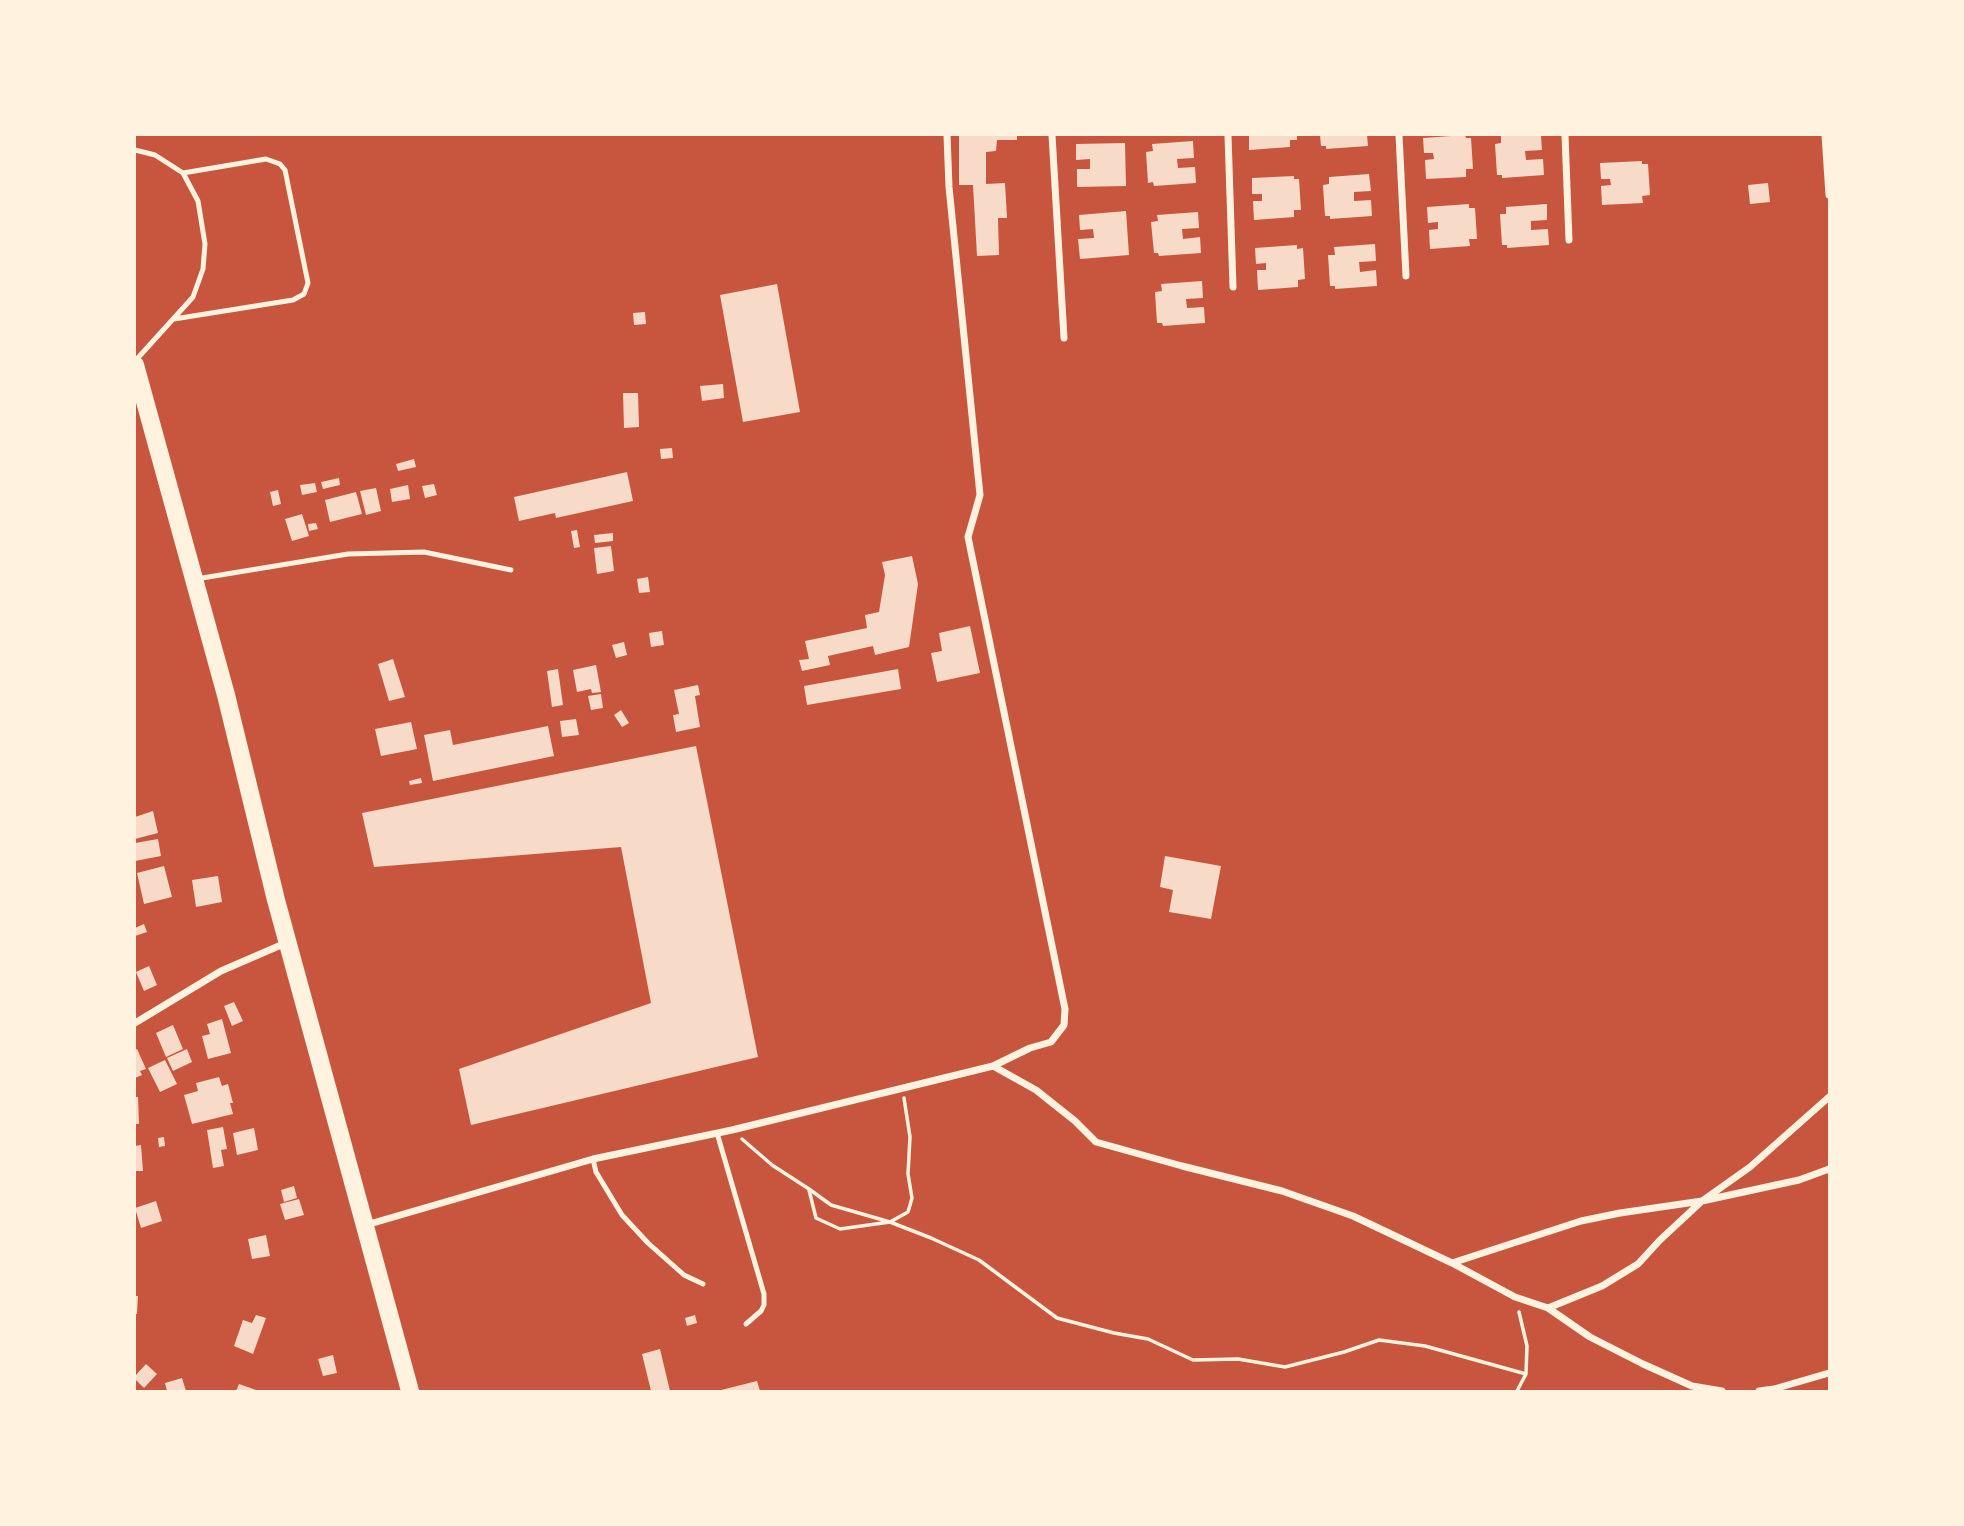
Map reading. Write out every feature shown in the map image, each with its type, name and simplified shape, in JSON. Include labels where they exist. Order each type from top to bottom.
[{"type":"highway","points":[[135,363],[195,579],[288,941],[410,1391]]},
{"type":"street","points":[[365,1225],[593,1158],[732,1130],[993,1066],[1030,1048],[1051,1042],[1064,1026],[1065,1009],[968,537],[980,495],[949,187],[947,135]]},
{"type":"street","points":[[1052,135],[1064,338]]},
{"type":"street","points":[[1228,135],[1233,288]]},
{"type":"street","points":[[1399,135],[1406,276]]},
{"type":"street","points":[[1565,135],[1569,240]]},
{"type":"street","points":[[1825,135],[1829,195]]},
{"type":"street","points":[[135,1023],[221,971],[288,941]]},
{"type":"street","points":[[993,1066],[1036,1090],[1075,1121],[1096,1142],[1282,1191],[1353,1216],[1452,1263],[1515,1297],[1548,1308],[1590,1337],[1643,1364],[1692,1387],[1722,1391]]},
{"type":"street","points":[[1548,1308],[1602,1286],[1638,1264],[1702,1201],[1750,1167],[1829,1097]]},
{"type":"street","points":[[1452,1263],[1581,1221],[1702,1201],[1799,1180],[1829,1169]]},
{"type":"street","points":[[1759,1391],[1829,1373]]},
{"type":"lane","points":[[135,149],[155,155],[183,173],[198,201],[205,244],[203,269],[193,297],[135,363]]},
{"type":"lane","points":[[174,318],[293,300],[304,294],[308,283],[285,170],[280,164],[266,159],[183,173]]},
{"type":"lane","points":[[195,579],[348,554],[424,552],[511,569]]},
{"type":"lane","points":[[717,1133],[764,1294],[761,1311],[746,1324]]},
{"type":"lane","points":[[593,1158],[596,1172],[622,1215],[684,1275],[703,1284]]},
{"type":"path","points":[[809,1189],[816,1218],[840,1229],[890,1222],[908,1212],[912,1198],[908,1174],[910,1137],[903,1089]]},
{"type":"path","points":[[732,1130],[772,1165],[831,1205],[890,1222],[979,1260],[1057,1318],[1148,1339],[1193,1360],[1238,1359],[1285,1367],[1379,1340],[1424,1346],[1526,1374]]},
{"type":"path","points":[[1515,1297],[1527,1346],[1526,1374],[1517,1391]]},
{"type":"building","points":[[959,135],[1017,135],[1017,140],[997,140],[996,151],[986,152],[986,184],[1005,183],[1007,218],[998,218],[999,255],[977,256],[973,185],[959,185]]},
{"type":"building","points":[[1249,135],[1297,135],[1297,140],[1290,140],[1290,147],[1249,150]]},
{"type":"building","points":[[1320,135],[1367,135],[1368,146],[1326,149],[1326,146],[1321,146]]},
{"type":"building","points":[[1465,135],[1466,138],[1471,138],[1473,169],[1466,169],[1466,177],[1426,179],[1425,160],[1434,159],[1433,153],[1424,153],[1423,138]]},
{"type":"building","points":[[1541,135],[1542,150],[1525,151],[1526,160],[1543,159],[1544,175],[1502,178],[1502,175],[1497,175],[1495,144],[1501,143],[1501,136]]},
{"type":"building","points":[[1193,141],[1194,158],[1177,159],[1178,168],[1195,167],[1196,183],[1154,186],[1153,182],[1148,183],[1146,152],[1153,151],[1152,144]]},
{"type":"building","points":[[1125,143],[1126,186],[1077,187],[1077,169],[1090,169],[1090,159],[1076,160],[1076,144]]},
{"type":"building","points":[[1642,161],[1642,164],[1648,164],[1650,195],[1642,196],[1643,203],[1602,205],[1601,186],[1611,185],[1610,179],[1601,179],[1600,163]]},
{"type":"building","points":[[1369,174],[1371,191],[1354,192],[1354,201],[1371,200],[1372,216],[1330,219],[1330,216],[1325,216],[1323,185],[1329,184],[1329,177]]},
{"type":"building","points":[[1294,176],[1294,179],[1299,179],[1301,210],[1294,210],[1294,217],[1254,220],[1253,201],[1262,201],[1262,194],[1252,194],[1252,178]]},
{"type":"building","points":[[1768,183],[1770,202],[1750,204],[1748,185]]},
{"type":"building","points":[[1469,204],[1469,208],[1475,208],[1477,239],[1469,239],[1470,246],[1430,249],[1429,230],[1438,229],[1438,222],[1428,223],[1427,207]]},
{"type":"building","points":[[1547,204],[1547,220],[1531,221],[1531,230],[1548,229],[1549,245],[1507,248],[1507,245],[1502,245],[1500,214],[1506,214],[1506,207]]},
{"type":"building","points":[[1126,211],[1129,255],[1080,259],[1078,239],[1094,238],[1093,229],[1080,230],[1079,215]]},
{"type":"building","points":[[1198,212],[1199,228],[1182,229],[1183,239],[1200,237],[1201,253],[1159,256],[1154,253],[1151,222],[1158,221],[1157,215]]},
{"type":"building","points":[[1375,244],[1376,261],[1359,262],[1360,272],[1376,270],[1377,286],[1335,289],[1335,286],[1330,286],[1328,255],[1335,255],[1334,247]]},
{"type":"building","points":[[1297,245],[1297,249],[1303,248],[1305,279],[1298,280],[1298,287],[1258,290],[1257,270],[1266,270],[1266,263],[1256,264],[1255,248]]},
{"type":"building","points":[[1202,281],[1203,298],[1186,299],[1187,308],[1204,307],[1205,323],[1163,326],[1162,323],[1157,323],[1155,292],[1162,291],[1161,284]]},
{"type":"building","points":[[777,284],[800,412],[743,422],[720,295]]},
{"type":"building","points":[[645,312],[646,324],[634,325],[633,313]]},
{"type":"building","points":[[723,384],[724,398],[702,401],[700,386]]},
{"type":"building","points":[[623,393],[638,393],[639,427],[624,428]]},
{"type":"building","points":[[672,448],[673,458],[661,459],[660,449]]},
{"type":"building","points":[[414,459],[416,467],[398,471],[396,464]]},
{"type":"building","points":[[627,472],[633,501],[556,518],[555,513],[519,521],[514,497]]},
{"type":"building","points":[[339,478],[340,485],[323,489],[321,482]]},
{"type":"building","points":[[315,483],[317,492],[302,495],[300,485]]},
{"type":"building","points":[[434,484],[437,495],[425,498],[422,486]]},
{"type":"building","points":[[408,485],[410,499],[392,502],[390,489]]},
{"type":"building","points":[[376,488],[381,511],[366,515],[360,491]]},
{"type":"building","points":[[278,490],[281,504],[273,506],[270,492]]},
{"type":"building","points":[[356,492],[362,514],[330,522],[325,500]]},
{"type":"building","points":[[302,514],[309,536],[292,541],[285,519]]},
{"type":"building","points":[[316,523],[318,529],[309,531],[308,524]]},
{"type":"building","points":[[577,530],[580,547],[574,548],[571,531]]},
{"type":"building","points":[[613,533],[613,541],[595,543],[594,535]]},
{"type":"building","points":[[611,546],[614,571],[597,574],[594,548]]},
{"type":"building","points":[[912,556],[918,584],[909,647],[875,655],[873,646],[828,656],[830,665],[802,671],[799,660],[809,659],[805,641],[867,628],[865,615],[879,612],[885,575],[882,562]]},
{"type":"building","points":[[648,577],[650,592],[639,593],[637,579]]},
{"type":"building","points":[[970,626],[980,673],[937,682],[931,653],[942,651],[939,633]]},
{"type":"building","points":[[662,631],[664,645],[651,647],[649,633]]},
{"type":"building","points":[[624,642],[627,655],[616,658],[612,645]]},
{"type":"building","points":[[393,659],[405,697],[389,701],[378,664]]},
{"type":"building","points":[[596,665],[601,692],[592,693],[591,689],[577,692],[573,670]]},
{"type":"building","points":[[558,669],[563,705],[552,707],[547,671]]},
{"type":"building","points":[[898,669],[901,689],[807,705],[804,686]]},
{"type":"building","points":[[698,685],[700,695],[695,696],[700,727],[676,732],[673,715],[679,714],[674,690]]},
{"type":"building","points":[[601,694],[603,708],[591,710],[588,696]]},
{"type":"building","points":[[621,710],[629,723],[622,727],[614,715]]},
{"type":"building","points":[[576,719],[579,735],[562,737],[560,721]]},
{"type":"building","points":[[411,722],[417,749],[381,756],[375,729]]},
{"type":"building","points":[[548,726],[554,756],[433,781],[424,735],[450,730],[453,745]]},
{"type":"building","points":[[696,746],[758,1057],[471,1125],[459,1069],[651,1003],[621,847],[374,867],[362,813]]},
{"type":"building","points":[[421,778],[422,783],[410,785],[409,781]]},
{"type":"building","points":[[153,811],[158,833],[135,839],[135,817]]},
{"type":"building","points":[[158,839],[161,856],[135,861],[135,843]]},
{"type":"building","points":[[1165,856],[1221,866],[1211,919],[1169,912],[1173,890],[1160,887]]},
{"type":"building","points":[[164,866],[172,897],[144,904],[137,873]]},
{"type":"building","points":[[218,876],[222,902],[196,907],[192,880]]},
{"type":"building","points":[[144,924],[147,932],[135,936],[135,928]]},
{"type":"building","points":[[149,966],[157,985],[144,991],[136,972]]},
{"type":"building","points":[[234,1002],[243,1021],[232,1026],[224,1006]]},
{"type":"building","points":[[222,1019],[231,1053],[208,1059],[202,1036],[210,1034],[207,1024]]},
{"type":"building","points":[[173,1025],[183,1049],[166,1057],[156,1033]]},
{"type":"building","points":[[137,1049],[146,1069],[140,1071],[142,1075],[135,1078],[135,1050]]},
{"type":"building","points":[[187,1049],[192,1062],[173,1071],[167,1058]]},
{"type":"building","points":[[165,1060],[177,1084],[160,1092],[148,1068]]},
{"type":"building","points":[[219,1077],[222,1086],[228,1084],[233,1114],[192,1124],[184,1095],[198,1091],[196,1083]]},
{"type":"building","points":[[135,1097],[138,1097],[139,1124],[135,1124]]},
{"type":"building","points":[[223,1127],[227,1149],[221,1150],[224,1166],[213,1168],[207,1130]]},
{"type":"building","points":[[254,1128],[258,1150],[237,1155],[233,1133]]},
{"type":"building","points":[[164,1137],[165,1146],[159,1147],[158,1138]]},
{"type":"building","points":[[141,1145],[143,1171],[135,1171],[135,1146]]},
{"type":"building","points":[[294,1186],[297,1198],[284,1202],[281,1190]]},
{"type":"building","points":[[299,1199],[304,1215],[285,1220],[280,1204]]},
{"type":"building","points":[[156,1201],[162,1221],[141,1228],[135,1208]]},
{"type":"building","points":[[266,1235],[270,1256],[252,1259],[248,1239]]},
{"type":"building","points":[[135,1296],[138,1296],[137,1314],[135,1314]]},
{"type":"building","points":[[256,1315],[266,1318],[253,1354],[234,1346],[243,1320],[252,1323]]},
{"type":"building","points":[[695,1315],[697,1323],[687,1326],[685,1318]]},
{"type":"building","points":[[660,1349],[670,1391],[651,1391],[642,1354]]},
{"type":"building","points":[[333,1355],[337,1373],[323,1376],[318,1359]]},
{"type":"building","points":[[146,1364],[157,1374],[144,1388],[135,1376]]},
{"type":"building","points":[[182,1378],[186,1391],[167,1391],[165,1383]]},
{"type":"building","points":[[757,1381],[760,1391],[721,1390]]},
{"type":"building","points":[[239,1384],[259,1391],[236,1391]]}]
